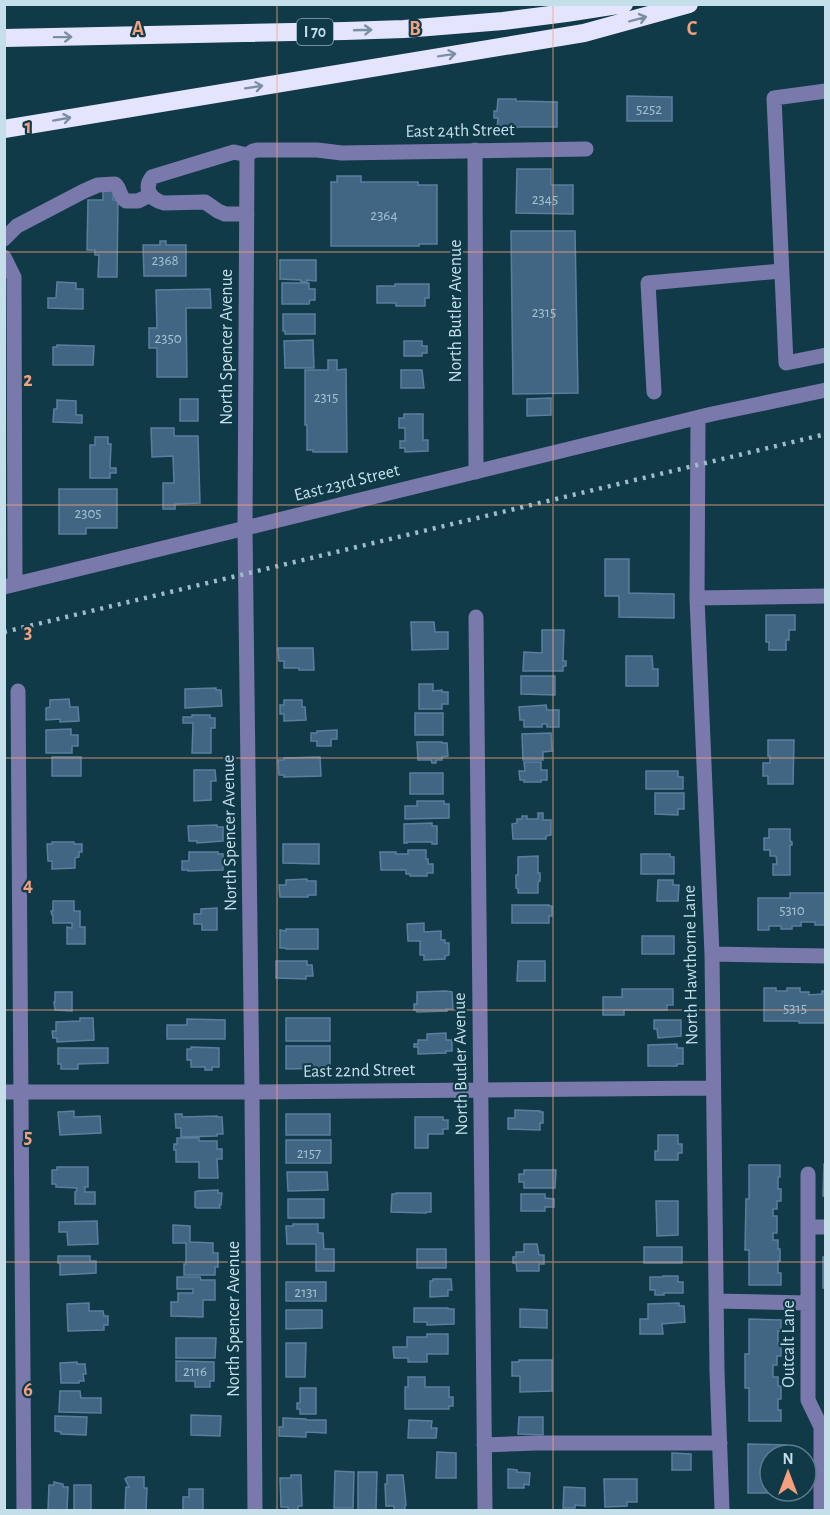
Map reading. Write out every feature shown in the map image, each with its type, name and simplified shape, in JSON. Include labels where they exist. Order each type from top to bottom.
[{"type":"highway","name":"I 70","points":[[4,38],[404,29],[566,14],[624,4]]},
{"type":"highway","points":[[4,129],[584,33],[689,4]]},
{"type":"street","points":[[825,91],[774,98],[786,363],[825,355]]},
{"type":"street","name":"East 24th Street","points":[[150,195],[147,189],[152,177],[234,152],[247,155],[257,150],[317,150],[335,153],[586,149]]},
{"type":"street","name":"North Butler Avenue","points":[[475,150],[476,472]]},
{"type":"street","name":"North Spencer Avenue","points":[[247,155],[245,528],[255,1510]]},
{"type":"street","points":[[4,239],[17,226],[98,185],[115,184],[126,201],[138,201],[150,195],[164,203],[205,202],[225,214],[247,214]]},
{"type":"street","points":[[4,256],[14,277],[10,585]]},
{"type":"street","points":[[654,392],[648,283],[781,271]]},
{"type":"street","name":"East 23rd Street","points":[[10,585],[698,418],[825,390]]},
{"type":"street","name":"North Hawthorne Lane","points":[[698,418],[697,598],[712,954],[716,1301],[722,1510]]},
{"type":"street","points":[[697,598],[825,596]]},
{"type":"street","name":"North Butler Avenue","points":[[476,617],[485,1510]]},
{"type":"street","points":[[13,699],[21,1091],[24,1510]]},
{"type":"street","points":[[712,954],[825,956]]},
{"type":"street","name":"East 22nd Street","points":[[4,1092],[713,1088]]},
{"type":"street","name":"Outcalt Lane","points":[[808,1174],[808,1400],[820,1412],[821,1510]]},
{"type":"street","points":[[808,1227],[825,1227]]},
{"type":"street","points":[[716,1301],[808,1303]]},
{"type":"street","points":[[484,1445],[720,1443]]},
{"type":"building","points":[[627,96],[672,97],[672,121],[627,121]]},
{"type":"building","points":[[498,99],[557,102],[557,127],[497,128],[498,118],[494,118],[494,111],[497,111]]},
{"type":"building","points":[[517,169],[551,169],[551,185],[573,185],[573,214],[516,213]]},
{"type":"building","points":[[337,176],[361,176],[361,182],[418,182],[418,185],[437,185],[437,244],[331,246],[331,182],[337,182]]},
{"type":"building","points":[[103,188],[114,188],[113,200],[118,200],[117,277],[98,277],[99,255],[95,255],[95,250],[87,250],[88,200],[103,200]]},
{"type":"building","points":[[511,231],[575,231],[578,393],[513,394]]},
{"type":"building","points":[[160,241],[166,241],[166,245],[186,245],[186,276],[144,276],[143,245],[160,245]]},
{"type":"building","points":[[280,260],[316,260],[316,281],[301,282],[301,280],[280,279]]},
{"type":"building","points":[[57,282],[76,283],[76,289],[83,289],[83,309],[48,308],[48,298],[56,298]]},
{"type":"building","points":[[282,283],[309,283],[309,289],[315,289],[315,300],[310,300],[309,304],[282,304]]},
{"type":"building","points":[[395,284],[429,284],[429,298],[425,298],[425,306],[396,306],[396,303],[377,303],[377,286],[395,286]]},
{"type":"building","points":[[210,289],[211,308],[186,308],[187,377],[157,377],[157,348],[149,348],[149,328],[157,328],[156,290]]},
{"type":"building","points":[[283,314],[315,314],[315,334],[285,334]]},
{"type":"building","points":[[313,340],[314,368],[285,368],[284,341]]},
{"type":"building","points":[[404,341],[422,341],[422,346],[427,346],[427,353],[422,353],[422,356],[404,356]]},
{"type":"building","points":[[57,345],[94,346],[93,365],[53,365],[53,347]]},
{"type":"building","points":[[328,360],[337,360],[337,370],[346,369],[347,452],[307,450],[305,370],[328,370]]},
{"type":"building","points":[[401,370],[422,370],[424,388],[401,388]]},
{"type":"building","points":[[551,398],[551,415],[527,416],[527,399]]},
{"type":"building","points":[[180,399],[198,399],[198,421],[180,421]]},
{"type":"building","points":[[57,400],[76,401],[76,415],[82,415],[82,423],[53,422]]},
{"type":"building","points":[[404,414],[423,414],[423,440],[428,440],[428,451],[405,452],[405,448],[400,448],[400,441],[405,441],[405,428],[399,428],[399,418],[404,418]]},
{"type":"building","points":[[151,428],[174,428],[174,436],[198,436],[200,503],[175,504],[175,509],[163,509],[163,483],[174,483],[173,456],[152,457]]},
{"type":"building","points":[[95,437],[108,437],[108,444],[111,444],[110,468],[116,468],[116,473],[110,473],[110,478],[90,478],[90,445],[95,445]]},
{"type":"building","points":[[59,489],[117,489],[117,528],[86,528],[86,534],[59,534]]},
{"type":"building","points":[[605,559],[629,559],[629,593],[674,594],[674,618],[619,617],[619,596],[605,596]]},
{"type":"building","points":[[766,615],[795,615],[795,630],[789,630],[786,650],[769,650],[769,642],[766,642]]},
{"type":"building","points":[[411,622],[434,622],[435,632],[448,632],[448,649],[412,650]]},
{"type":"building","points":[[542,630],[564,630],[563,661],[566,661],[566,666],[563,666],[563,671],[523,671],[524,652],[542,653]]},
{"type":"building","points":[[278,648],[313,648],[314,670],[284,668],[284,661],[279,661]]},
{"type":"building","points":[[626,656],[652,656],[653,669],[658,669],[658,686],[626,686]]},
{"type":"building","points":[[521,676],[555,676],[555,695],[521,694]]},
{"type":"building","points":[[419,684],[433,684],[433,691],[448,692],[448,704],[442,704],[442,709],[419,709]]},
{"type":"building","points":[[216,688],[216,690],[221,690],[222,706],[185,708],[185,689]]},
{"type":"building","points":[[69,699],[70,707],[78,707],[79,721],[46,720],[46,708],[50,707],[50,700]]},
{"type":"building","points":[[284,700],[302,700],[306,720],[284,721],[284,714],[280,714],[280,705],[284,705]]},
{"type":"building","points":[[546,705],[547,710],[559,710],[559,727],[547,727],[547,724],[542,724],[542,727],[524,727],[524,720],[520,720],[519,707]]},
{"type":"building","points":[[415,713],[443,713],[443,735],[415,735]]},
{"type":"building","points":[[192,715],[210,715],[210,718],[215,718],[215,728],[211,728],[211,753],[192,753],[193,723],[183,723],[183,717],[192,717]]},
{"type":"building","points":[[71,729],[71,735],[78,735],[78,746],[72,746],[72,753],[46,753],[46,730]]},
{"type":"building","points":[[337,730],[337,739],[331,739],[331,746],[317,746],[317,741],[311,741],[311,733]]},
{"type":"building","points":[[551,733],[552,751],[543,752],[543,760],[523,760],[522,734]]},
{"type":"building","points":[[768,740],[794,740],[793,784],[768,784],[768,776],[763,776],[763,763],[770,763]]},
{"type":"building","points":[[417,742],[447,743],[448,756],[442,757],[442,760],[436,760],[436,763],[432,763],[431,760],[418,760]]},
{"type":"building","points":[[52,757],[81,757],[81,776],[52,776]]},
{"type":"building","points":[[320,757],[321,776],[284,777],[284,775],[279,775],[278,760]]},
{"type":"building","points":[[524,762],[541,762],[541,770],[547,770],[547,780],[524,782],[520,780],[519,771],[525,771]]},
{"type":"building","points":[[194,770],[215,770],[216,781],[211,781],[211,800],[194,801]]},
{"type":"building","points":[[646,771],[678,771],[678,777],[683,777],[683,789],[646,789]]},
{"type":"building","points":[[410,773],[443,773],[443,794],[410,794]]},
{"type":"building","points":[[655,793],[684,793],[684,809],[678,809],[678,815],[655,814]]},
{"type":"building","points":[[417,801],[444,801],[444,804],[449,804],[449,818],[405,819],[405,806],[417,806]]},
{"type":"building","points":[[538,813],[543,813],[543,820],[551,820],[551,835],[546,836],[546,839],[513,839],[512,824],[517,823],[517,819],[522,819],[522,816],[527,816],[527,819],[538,819]]},
{"type":"building","points":[[432,823],[432,826],[437,826],[437,844],[432,844],[432,842],[404,843],[404,824]]},
{"type":"building","points":[[217,825],[217,827],[223,827],[223,841],[197,843],[197,841],[189,841],[188,826]]},
{"type":"building","points":[[769,829],[790,829],[792,845],[790,845],[790,875],[773,875],[773,864],[777,864],[776,856],[770,856],[770,850],[764,850],[764,838],[769,838]]},
{"type":"building","points":[[52,842],[82,844],[82,852],[79,852],[79,857],[75,858],[75,868],[52,869],[52,861],[48,861],[47,844],[52,844]]},
{"type":"building","points":[[283,844],[319,844],[319,864],[283,863]]},
{"type":"building","points":[[408,850],[426,850],[428,864],[433,864],[433,873],[427,873],[427,876],[410,876],[406,874],[406,870],[381,870],[380,852],[408,854]]},
{"type":"building","points":[[189,852],[223,854],[223,870],[182,870],[182,861],[189,861]]},
{"type":"building","points":[[641,854],[670,854],[670,857],[674,857],[674,874],[641,874]]},
{"type":"building","points":[[538,856],[540,881],[538,882],[538,893],[518,893],[516,875],[518,875],[518,857]]},
{"type":"building","points":[[307,879],[307,881],[316,881],[316,895],[280,897],[279,885],[286,885],[286,880]]},
{"type":"building","points":[[658,880],[673,880],[673,885],[679,885],[678,901],[657,901]]},
{"type":"building","points":[[790,893],[826,893],[826,929],[825,925],[815,925],[815,922],[801,922],[801,926],[792,926],[792,929],[769,926],[769,930],[758,930],[758,898],[790,898]]},
{"type":"building","points":[[53,901],[74,901],[74,911],[80,911],[80,927],[85,927],[85,944],[67,944],[67,927],[72,928],[72,923],[53,923],[51,911],[53,911]]},
{"type":"building","points":[[512,905],[549,905],[552,906],[552,916],[549,916],[549,923],[512,923]]},
{"type":"building","points":[[217,908],[217,930],[202,930],[202,924],[194,924],[194,914],[201,914],[201,909]]},
{"type":"building","points":[[424,923],[424,932],[441,931],[441,940],[449,943],[449,955],[445,956],[445,959],[424,960],[424,955],[420,955],[420,941],[408,941],[407,924]]},
{"type":"building","points":[[286,929],[318,929],[318,949],[280,948],[280,930],[286,931]]},
{"type":"building","points":[[642,936],[674,936],[674,954],[642,954]]},
{"type":"building","points":[[276,961],[307,961],[307,965],[312,965],[313,976],[306,976],[306,979],[276,978]]},
{"type":"building","points":[[518,961],[545,961],[545,981],[517,981]]},
{"type":"building","points":[[764,988],[787,991],[787,988],[800,988],[800,992],[809,992],[809,995],[822,994],[822,991],[826,991],[826,1023],[764,1021]]},
{"type":"building","points":[[622,989],[673,989],[673,1005],[667,1005],[667,1010],[624,1010],[624,1015],[603,1015],[603,997],[622,997]]},
{"type":"building","points":[[55,992],[72,992],[72,1011],[55,1010]]},
{"type":"building","points":[[417,992],[452,992],[453,1009],[417,1012],[414,1010],[414,1004],[417,1004]]},
{"type":"building","points":[[80,1018],[93,1018],[94,1040],[57,1042],[57,1038],[53,1038],[52,1031],[56,1031],[56,1022],[80,1021]]},
{"type":"building","points":[[286,1018],[330,1018],[330,1041],[286,1041]]},
{"type":"building","points":[[187,1019],[225,1020],[225,1039],[167,1039],[167,1025],[187,1025]]},
{"type":"building","points":[[654,1020],[681,1020],[681,1036],[658,1038],[657,1029],[654,1029]]},
{"type":"building","points":[[446,1033],[446,1040],[452,1040],[452,1051],[418,1054],[418,1047],[414,1047],[414,1044],[418,1044],[418,1040],[427,1040],[427,1034]]},
{"type":"building","points":[[677,1044],[677,1048],[683,1048],[683,1064],[648,1066],[648,1045]]},
{"type":"building","points":[[286,1046],[330,1046],[330,1068],[286,1069]]},
{"type":"building","points":[[191,1047],[219,1048],[219,1067],[205,1070],[205,1067],[191,1067],[191,1060],[187,1060],[187,1049]]},
{"type":"building","points":[[58,1048],[108,1048],[108,1063],[78,1064],[78,1069],[61,1069],[61,1064],[58,1064]]},
{"type":"building","points":[[515,1110],[543,1112],[543,1123],[540,1123],[540,1130],[508,1129],[508,1118],[515,1118]]},
{"type":"building","points":[[74,1111],[74,1117],[100,1116],[101,1133],[60,1135],[58,1112]]},
{"type":"building","points":[[175,1114],[182,1114],[182,1117],[222,1117],[223,1134],[181,1137],[181,1128],[176,1128]]},
{"type":"building","points":[[286,1114],[330,1114],[330,1135],[286,1135]]},
{"type":"building","points":[[415,1117],[443,1117],[443,1120],[448,1120],[448,1129],[443,1129],[443,1134],[428,1134],[428,1148],[415,1148]]},
{"type":"building","points":[[658,1135],[678,1135],[678,1144],[682,1144],[682,1153],[678,1153],[678,1160],[655,1160],[655,1151],[658,1151]]},
{"type":"building","points":[[177,1138],[217,1141],[217,1149],[222,1149],[222,1159],[217,1159],[218,1178],[199,1178],[199,1162],[176,1162],[174,1144],[177,1144]]},
{"type":"building","points":[[286,1140],[331,1140],[331,1163],[286,1163]]},
{"type":"building","points":[[824,1164],[826,1164],[826,1196],[823,1196]]},
{"type":"building","points":[[749,1165],[780,1165],[778,1189],[781,1189],[781,1201],[777,1201],[777,1209],[773,1209],[773,1216],[777,1216],[777,1233],[773,1233],[773,1240],[778,1240],[778,1249],[780,1249],[778,1273],[781,1273],[781,1285],[749,1285],[749,1250],[745,1250]]},
{"type":"building","points":[[57,1167],[88,1167],[88,1187],[85,1187],[85,1192],[95,1192],[95,1204],[75,1204],[77,1188],[56,1187],[56,1184],[52,1184],[52,1170],[57,1170]]},
{"type":"building","points":[[524,1170],[556,1170],[555,1188],[524,1188],[524,1182],[519,1182],[519,1174],[524,1174]]},
{"type":"building","points":[[287,1172],[327,1172],[328,1190],[288,1191]]},
{"type":"building","points":[[218,1190],[218,1193],[222,1193],[220,1208],[195,1207],[195,1192]]},
{"type":"building","points":[[431,1193],[431,1212],[391,1212],[392,1194]]},
{"type":"building","points":[[521,1194],[545,1194],[545,1198],[554,1199],[554,1207],[545,1207],[545,1211],[521,1211]]},
{"type":"building","points":[[288,1199],[324,1199],[324,1218],[288,1218]]},
{"type":"building","points":[[656,1201],[678,1201],[678,1235],[657,1236]]},
{"type":"building","points":[[97,1221],[98,1244],[68,1245],[67,1232],[59,1232],[59,1222]]},
{"type":"building","points":[[293,1224],[318,1224],[318,1233],[323,1233],[324,1249],[334,1249],[334,1271],[316,1271],[316,1244],[287,1244],[286,1226],[293,1226]]},
{"type":"building","points":[[173,1225],[190,1226],[190,1242],[213,1243],[213,1253],[218,1253],[218,1267],[215,1267],[215,1275],[184,1275],[186,1243],[173,1243]]},
{"type":"building","points":[[524,1244],[537,1244],[539,1255],[544,1255],[544,1264],[539,1264],[539,1271],[517,1271],[513,1257],[516,1257],[516,1252],[524,1252]]},
{"type":"building","points":[[644,1247],[682,1247],[682,1263],[644,1263]]},
{"type":"building","points":[[417,1249],[446,1249],[446,1268],[417,1268]]},
{"type":"building","points":[[58,1256],[90,1256],[90,1261],[96,1261],[96,1273],[60,1275]]},
{"type":"building","points":[[823,1257],[826,1257],[826,1288],[823,1288]]},
{"type":"building","points":[[678,1276],[678,1282],[683,1282],[683,1293],[655,1295],[655,1290],[650,1290],[650,1277]]},
{"type":"building","points":[[177,1277],[200,1277],[201,1280],[215,1280],[215,1300],[203,1300],[203,1317],[171,1316],[171,1302],[178,1302],[178,1293],[193,1293],[193,1289],[177,1289]]},
{"type":"building","points":[[451,1279],[452,1290],[448,1290],[448,1296],[430,1297],[430,1281]]},
{"type":"building","points":[[286,1282],[326,1282],[326,1301],[286,1301]]},
{"type":"building","points":[[89,1303],[89,1311],[103,1311],[104,1316],[108,1316],[108,1325],[104,1325],[104,1330],[68,1331],[67,1304]]},
{"type":"building","points":[[679,1303],[679,1306],[684,1306],[685,1322],[662,1324],[663,1334],[640,1334],[640,1319],[648,1319],[648,1304]]},
{"type":"building","points":[[414,1308],[454,1309],[454,1324],[427,1325],[427,1322],[414,1322]]},
{"type":"building","points":[[520,1309],[547,1310],[547,1328],[520,1327]]},
{"type":"building","points":[[286,1310],[322,1310],[322,1328],[286,1329]]},
{"type":"building","points":[[749,1319],[781,1320],[778,1344],[781,1344],[781,1356],[777,1356],[777,1365],[773,1365],[773,1377],[778,1377],[778,1386],[781,1386],[778,1410],[781,1410],[781,1421],[749,1421],[749,1388],[745,1388],[745,1354],[749,1354]]},
{"type":"building","points":[[427,1334],[448,1334],[448,1354],[427,1354],[427,1362],[408,1362],[408,1358],[394,1358],[393,1347],[407,1347],[407,1337],[427,1337]]},
{"type":"building","points":[[176,1338],[216,1338],[215,1358],[176,1358]]},
{"type":"building","points":[[286,1343],[306,1343],[305,1377],[286,1377]]},
{"type":"building","points":[[519,1360],[552,1360],[552,1391],[520,1392],[520,1376],[512,1376],[512,1362],[519,1362]]},
{"type":"building","points":[[176,1361],[214,1362],[214,1381],[210,1381],[210,1387],[195,1387],[195,1381],[176,1381]]},
{"type":"building","points":[[77,1362],[77,1364],[85,1364],[84,1381],[61,1383],[60,1363]]},
{"type":"building","points":[[408,1377],[425,1377],[425,1387],[449,1387],[449,1397],[453,1397],[453,1406],[449,1406],[449,1409],[405,1409],[405,1387],[408,1387]]},
{"type":"building","points":[[300,1388],[316,1388],[316,1414],[300,1414],[297,1403],[300,1403]]},
{"type":"building","points":[[60,1391],[80,1391],[81,1398],[101,1398],[101,1413],[59,1412]]},
{"type":"building","points":[[191,1415],[221,1416],[220,1436],[191,1435]]},
{"type":"building","points":[[55,1416],[87,1417],[86,1435],[61,1434],[55,1431]]},
{"type":"building","points":[[519,1417],[543,1417],[543,1435],[518,1434]]},
{"type":"building","points":[[283,1418],[326,1420],[326,1433],[306,1432],[306,1437],[279,1436],[279,1427],[283,1427]]},
{"type":"building","points":[[409,1420],[432,1421],[431,1428],[437,1428],[436,1438],[408,1438]]},
{"type":"building","points":[[748,1444],[758,1444],[758,1493],[748,1493]]},
{"type":"building","points":[[437,1452],[456,1453],[456,1478],[436,1478]]},
{"type":"building","points":[[672,1453],[691,1454],[691,1470],[672,1470]]},
{"type":"building","points":[[508,1469],[530,1473],[529,1485],[524,1484],[524,1488],[508,1488]]},
{"type":"building","points":[[335,1471],[354,1472],[353,1508],[334,1508]]},
{"type":"building","points":[[358,1472],[377,1472],[376,1510],[358,1510]]},
{"type":"building","points":[[291,1475],[301,1475],[302,1506],[298,1506],[298,1510],[281,1507],[280,1478],[291,1478]]},
{"type":"building","points":[[387,1475],[403,1475],[405,1510],[394,1510],[394,1506],[386,1506]]},
{"type":"building","points":[[144,1477],[144,1488],[147,1488],[146,1510],[125,1510],[126,1487],[129,1487],[125,1479]]},
{"type":"building","points":[[604,1479],[637,1479],[637,1502],[627,1502],[627,1506],[605,1507]]},
{"type":"building","points":[[54,1482],[68,1487],[67,1510],[48,1510],[49,1485],[54,1485]]},
{"type":"building","points":[[74,1485],[91,1485],[91,1510],[74,1510]]},
{"type":"building","points":[[564,1487],[585,1488],[585,1506],[575,1505],[575,1508],[563,1508]]},
{"type":"building","points":[[189,1489],[203,1489],[203,1510],[183,1510],[183,1497],[189,1497]]},
{"type":"railway","points":[[4,632],[826,434]]}]
